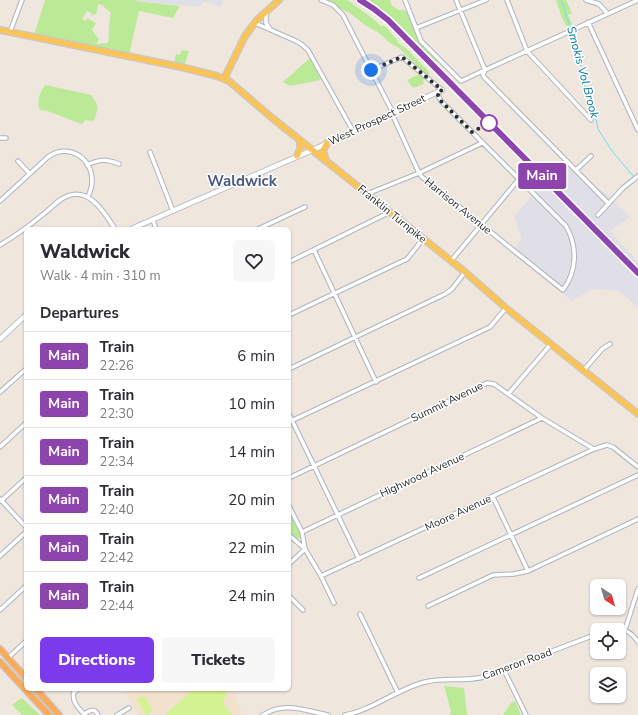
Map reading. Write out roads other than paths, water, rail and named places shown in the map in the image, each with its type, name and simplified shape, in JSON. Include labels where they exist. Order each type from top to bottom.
[{"type":"highway","points":[[0,650],[24,676]]},
{"type":"highway","points":[[0,662],[24,688]]},
{"type":"highway","points":[[27,691],[49,715]]},
{"type":"highway","points":[[38,691],[59,715]]},
{"type":"main road","points":[[224,79],[240,44],[255,23],[278,0]]},
{"type":"main road","name":"Franklin Turnpike","points":[[0,30],[217,76],[224,79],[235,86],[300,141],[465,272],[506,308],[638,414]]},
{"type":"main road","points":[[297,156],[300,149],[300,141]]},
{"type":"main road","points":[[327,162],[323,151],[328,143]]},
{"type":"street","points":[[10,32],[22,0]]},
{"type":"street","name":"Harrison Avenue","points":[[321,0],[333,5],[340,11],[393,113],[419,172],[563,290],[571,277],[574,264],[575,251],[572,238],[562,221],[519,180]]},
{"type":"street","points":[[405,0],[421,41],[461,81],[607,13],[638,1]]},
{"type":"street","points":[[456,0],[485,70],[483,75],[485,78],[608,203]]},
{"type":"street","points":[[416,28],[486,0]]},
{"type":"street","points":[[508,0],[527,51],[591,120]]},
{"type":"street","points":[[586,0],[599,4],[607,13]]},
{"type":"street","points":[[266,11],[266,23],[271,30]]},
{"type":"street","points":[[588,22],[638,130]]},
{"type":"street","points":[[255,23],[301,44],[308,50],[353,131]]},
{"type":"street","points":[[371,70],[402,57],[442,90]]},
{"type":"street","name":"West Prospect Street","points":[[136,227],[328,143],[442,90]]},
{"type":"street","points":[[437,93],[441,101],[519,180],[451,261]]},
{"type":"street","points":[[0,138],[6,138]]},
{"type":"street","points":[[368,194],[482,143]]},
{"type":"street","points":[[0,201],[29,173],[53,154],[63,151],[76,153],[91,172],[92,182],[88,197]]},
{"type":"street","points":[[150,152],[173,211]]},
{"type":"street","points":[[576,170],[591,156]]},
{"type":"street","points":[[87,165],[100,160],[111,161],[119,164]]},
{"type":"street","points":[[18,161],[29,173]]},
{"type":"street","points":[[598,215],[608,203],[636,177]]},
{"type":"street","points":[[27,227],[55,203],[65,197],[76,194],[88,197],[101,208],[114,227]]},
{"type":"street","points":[[262,227],[305,207]]},
{"type":"street","points":[[291,261],[390,212]]},
{"type":"street","points":[[153,220],[155,227]]},
{"type":"street","points":[[0,244],[24,229]]},
{"type":"street","points":[[291,314],[407,259],[423,239]]},
{"type":"street","points":[[314,250],[376,382]]},
{"type":"street","points":[[291,368],[445,294],[452,289],[465,272]]},
{"type":"street","points":[[358,559],[338,515],[291,422],[490,327],[506,308]]},
{"type":"street","points":[[0,339],[24,317]]},
{"type":"street","points":[[509,394],[551,344]]},
{"type":"street","points":[[584,370],[602,349],[610,344]]},
{"type":"street","points":[[0,392],[24,371]]},
{"type":"street","name":"Summit Avenue","points":[[291,477],[487,383],[494,384],[542,418],[594,449]]},
{"type":"street","name":"Highwood Avenue","points":[[302,532],[542,418]]},
{"type":"street","points":[[0,447],[24,425]]},
{"type":"street","points":[[594,449],[610,446],[638,467]]},
{"type":"street","name":"Moore Avenue","points":[[321,576],[594,449]]},
{"type":"street","points":[[419,578],[638,474]]},
{"type":"street","points":[[24,480],[1,500],[24,525]]},
{"type":"street","points":[[493,497],[528,571]]},
{"type":"street","points":[[291,510],[302,532],[305,549]]},
{"type":"street","points":[[428,606],[493,576],[528,571],[638,519]]},
{"type":"street","points":[[0,556],[24,534]]},
{"type":"street","points":[[291,537],[305,549],[321,576],[334,603]]},
{"type":"street","points":[[291,562],[305,549]]},
{"type":"street","points":[[0,610],[24,588]]},
{"type":"street","points":[[626,627],[638,589]]},
{"type":"street","points":[[291,598],[303,610]]},
{"type":"street","points":[[360,614],[398,693]]},
{"type":"street","points":[[626,631],[632,634],[638,642]]},
{"type":"street","name":"Cameron Road","points":[[345,715],[357,712],[426,682],[477,679],[590,637]]},
{"type":"street","points":[[8,658],[24,643]]},
{"type":"street","points":[[504,670],[526,715]]},
{"type":"street","points":[[76,691],[73,696],[76,705],[85,714],[93,710],[97,712],[98,715]]},
{"type":"street","points":[[263,715],[278,709],[291,707],[328,715]]},
{"type":"street","points":[[117,715],[129,708]]},
{"type":"waterway","name":"Smokis Vol Brook","points":[[561,0],[571,29]]},
{"type":"waterway","name":"Smokis Vol Brook","points":[[572,31],[577,42],[578,56],[584,73],[584,84],[596,118],[598,129],[612,151],[634,177]]},
{"type":"railway","points":[[356,0],[372,10],[386,22],[638,276]]},
{"type":"train","name":"Main","points":[[360,0],[388,20],[638,273]]},
{"type":"district","name":"Waldwick","points":[[242,181]]}]
